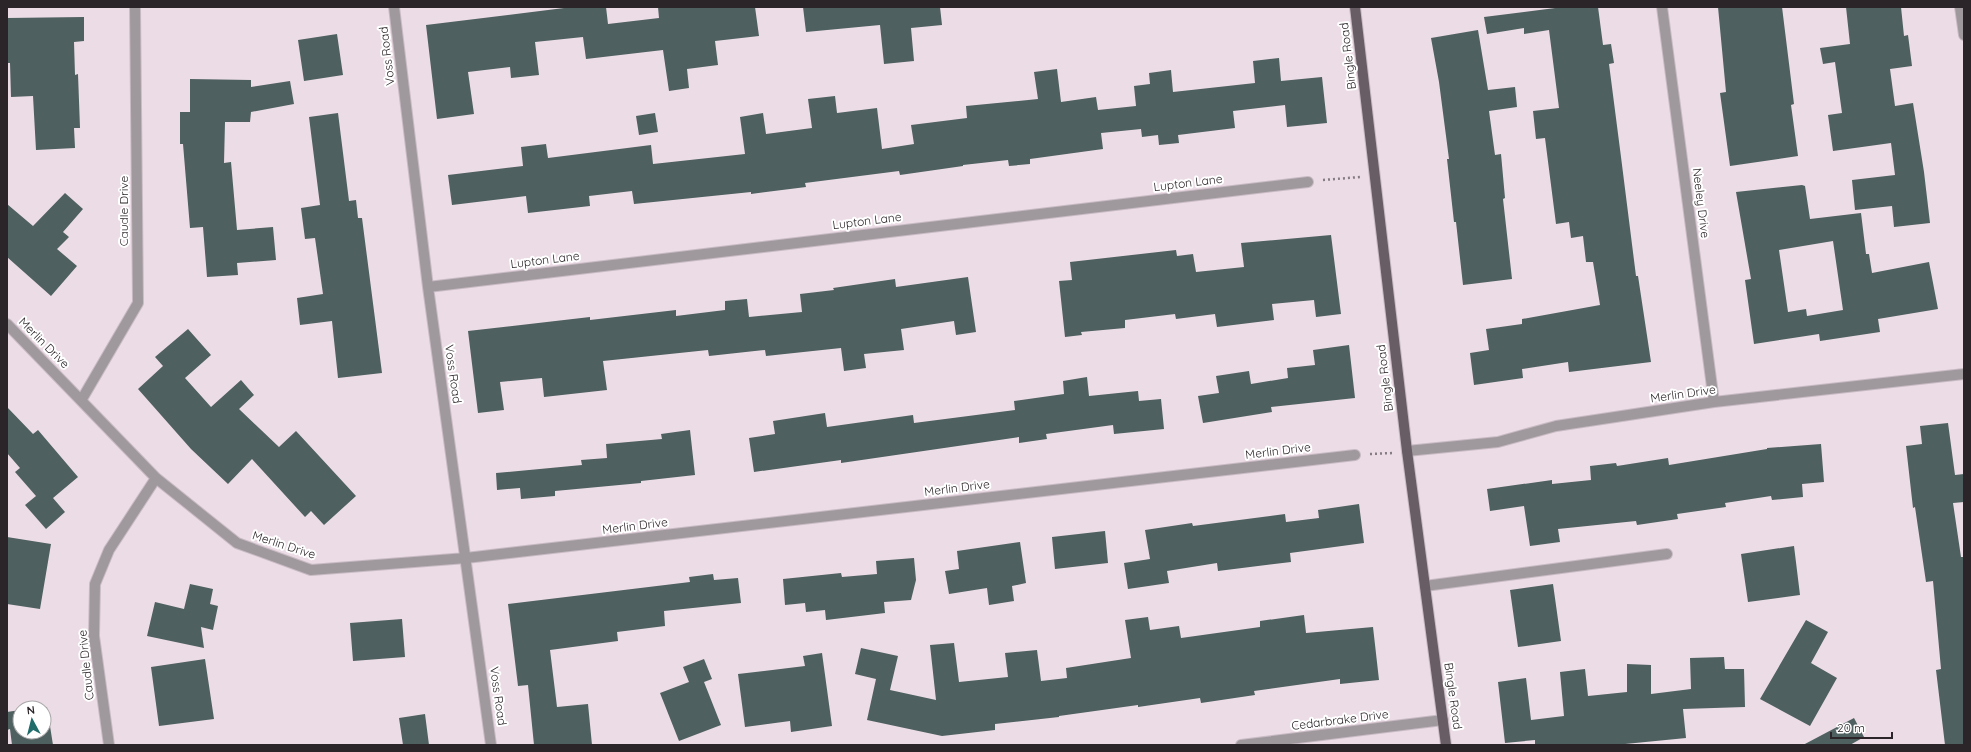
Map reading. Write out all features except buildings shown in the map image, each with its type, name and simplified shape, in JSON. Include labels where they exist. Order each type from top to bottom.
[{"type":"main road","name":"Bingle Road","points":[[1355,7],[1407,451],[1446,745]]},
{"type":"street","name":"Caudle Drive","points":[[82,399],[138,303],[135,7]]},
{"type":"street","name":"Voss Road","points":[[394,7],[428,287],[491,745]]},
{"type":"street","name":"Neeley Drive","points":[[1662,7],[1714,402]]},
{"type":"street","points":[[1960,7],[1964,35]]},
{"type":"street","name":"Lupton Lane","points":[[428,287],[1305,182]]},
{"type":"street","name":"Merlin Drive","points":[[7,324],[82,399],[156,478],[237,544],[311,570],[466,558],[1352,456]]},
{"type":"street","name":"Merlin Drive","points":[[1407,451],[1498,442],[1556,426],[1714,402],[1964,374]]},
{"type":"street","name":"Caudle Drive","points":[[109,745],[94,636],[95,584],[109,550],[156,478]]},
{"type":"street","points":[[1425,586],[1667,554]]},
{"type":"street","name":"Cedarbrake Drive","points":[[1241,745],[1443,720]]},
{"type":"path","points":[[1305,182],[1375,176]]},
{"type":"path","points":[[1352,456],[1407,451]]}]
